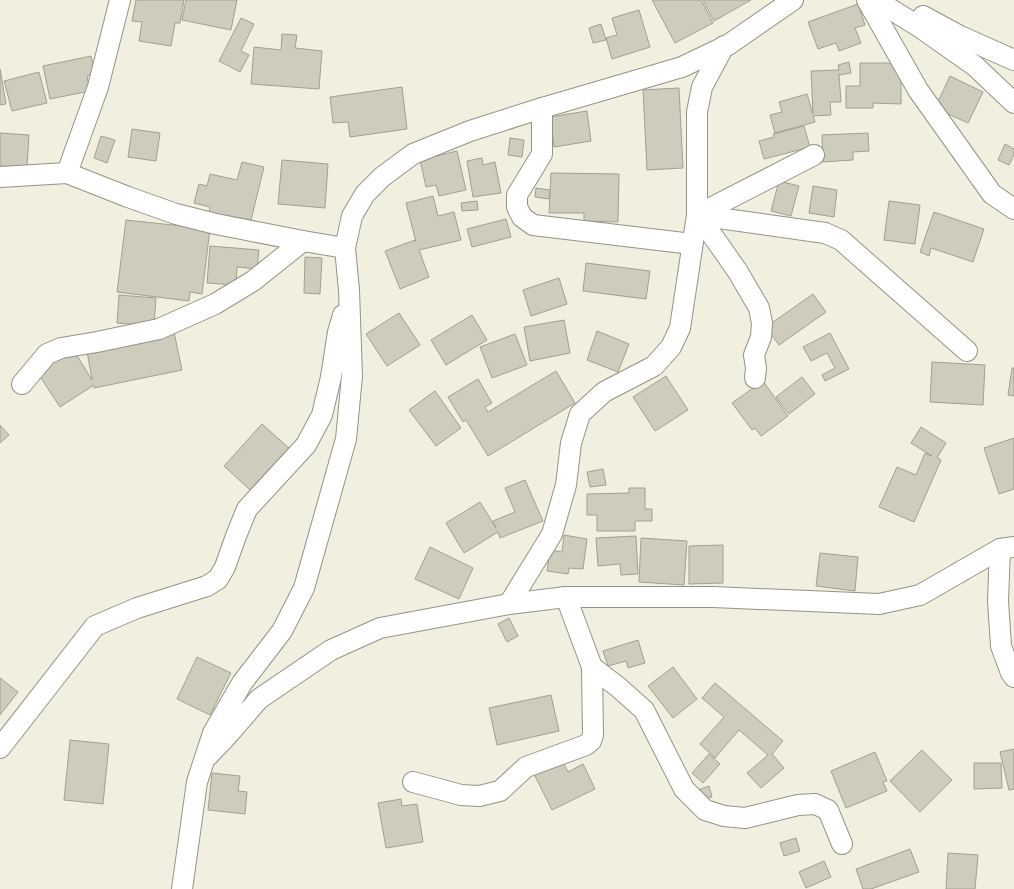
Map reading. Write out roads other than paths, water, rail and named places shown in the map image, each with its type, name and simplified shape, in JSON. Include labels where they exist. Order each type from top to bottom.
[{"type":"street","points":[[67,173],[98,87],[120,0]]},
{"type":"street","points":[[182,889],[197,782],[213,733],[242,683],[282,631],[304,588],[346,439],[352,376],[349,290],[345,248],[352,216],[365,194],[382,177],[413,154],[470,131],[542,108],[682,67],[724,46],[793,0]]},
{"type":"street","points":[[893,0],[960,36],[1014,60]]},
{"type":"street","points":[[868,2],[884,5],[921,28],[975,66],[1014,102]]},
{"type":"street","points":[[868,2],[918,90],[992,194],[1014,210]]},
{"type":"street","points":[[509,604],[552,534],[566,485],[571,443],[580,414],[604,392],[654,366],[671,347],[680,328],[697,215],[697,112],[702,87],[724,46]]},
{"type":"street","points":[[542,108],[542,154],[517,195],[517,207],[522,217],[533,224],[692,244]]},
{"type":"street","points":[[697,215],[814,155]]},
{"type":"street","points":[[0,177],[67,173],[176,214],[216,224],[345,248]]},
{"type":"street","points":[[697,215],[825,232],[841,240],[967,351]]},
{"type":"street","points":[[697,215],[716,239],[738,272],[759,308],[762,323],[760,337],[754,355],[756,368],[754,378]]},
{"type":"street","points":[[22,384],[47,354],[61,348],[159,329],[215,304],[253,281],[302,241]]},
{"type":"street","points":[[0,748],[95,626],[137,608],[207,586],[218,579],[226,567],[246,509],[306,445],[322,415],[331,377],[338,332],[349,290]]},
{"type":"street","points":[[197,782],[209,756],[259,699],[331,650],[380,628],[509,604],[566,597],[713,597],[879,604],[920,594],[1007,548]]},
{"type":"street","points":[[1007,548],[998,601],[1001,646],[1014,678]]},
{"type":"street","points":[[413,782],[461,795],[480,796],[500,791],[526,767],[586,745],[591,741],[593,735],[592,667],[566,597]]},
{"type":"street","points":[[592,667],[644,710],[684,789],[705,810],[724,816],[745,818],[798,805],[816,804],[828,810],[842,844]]}]
